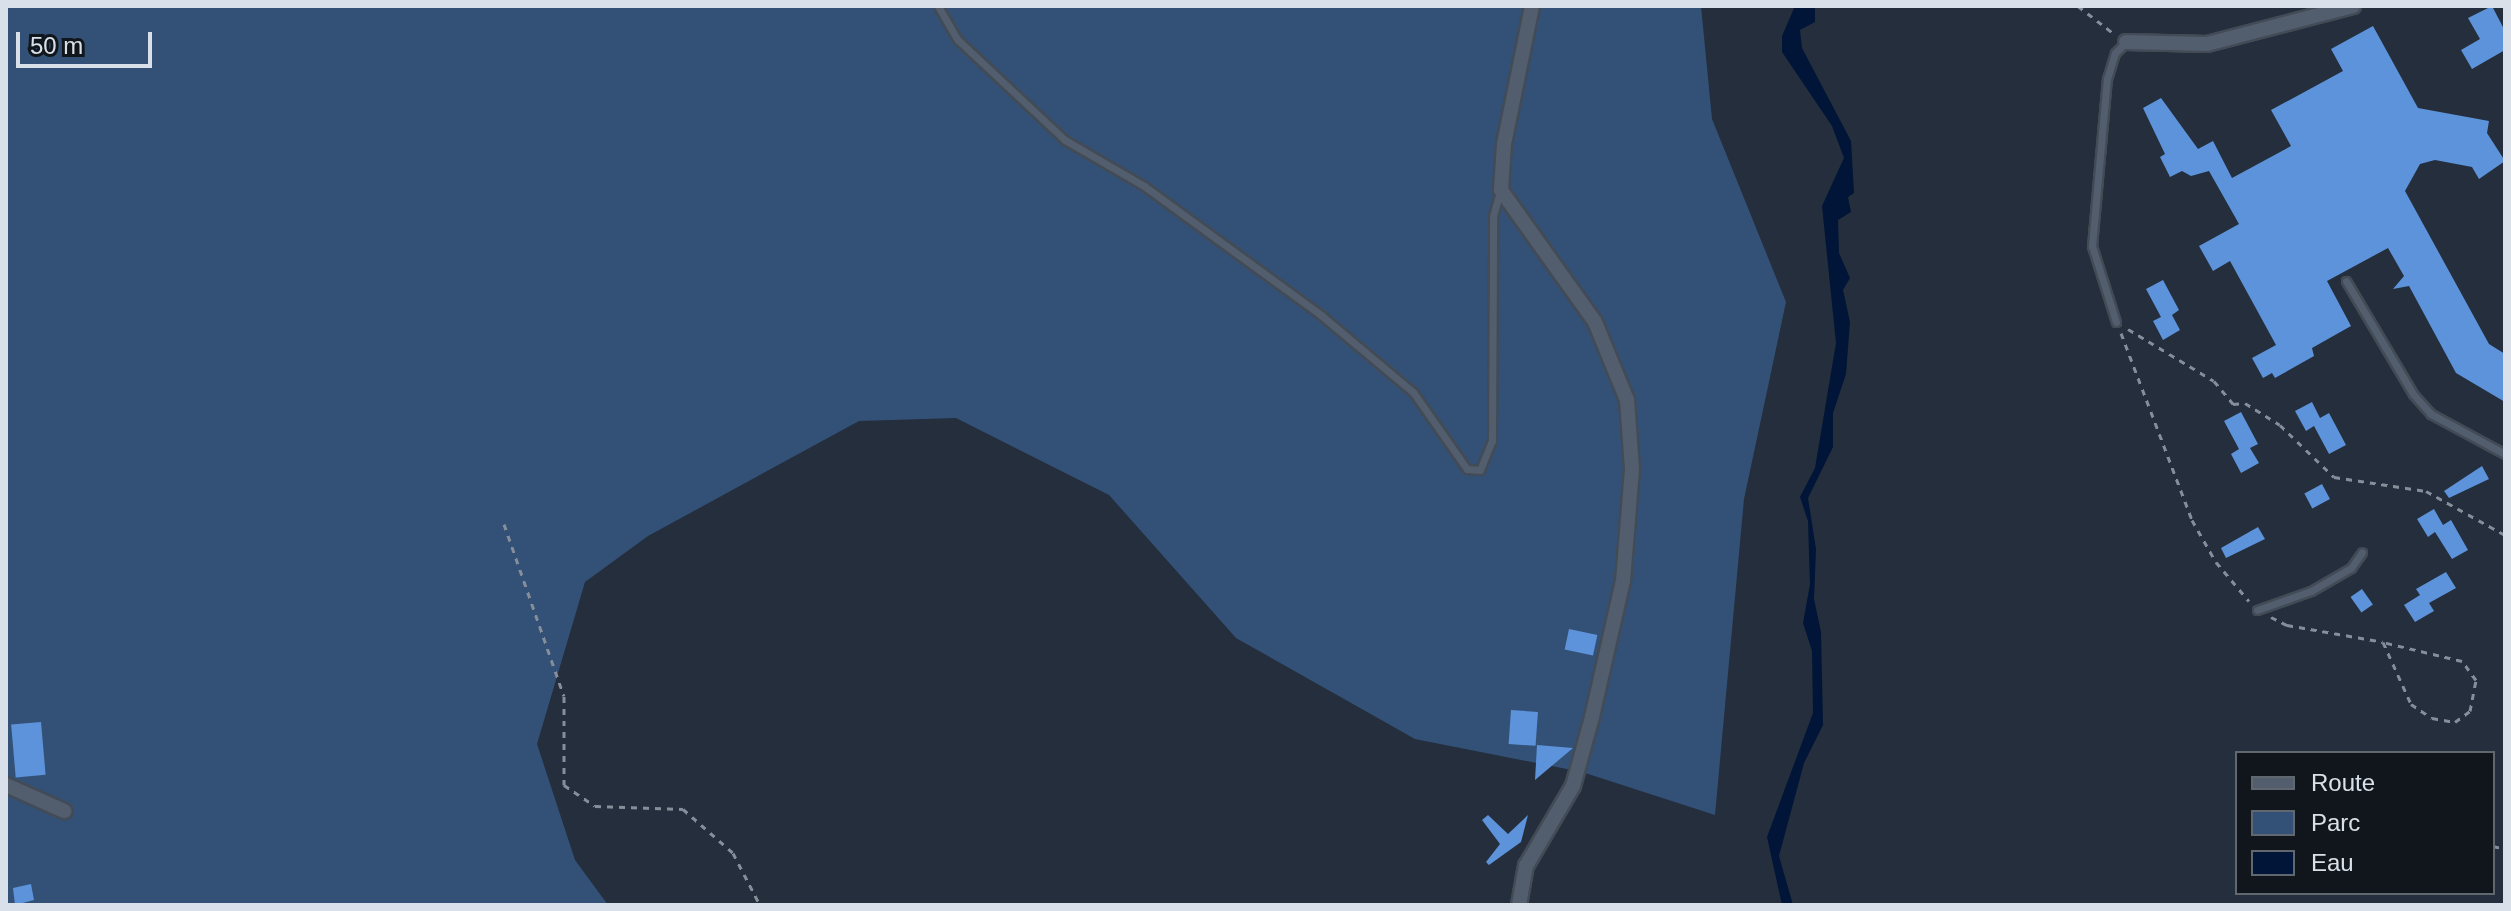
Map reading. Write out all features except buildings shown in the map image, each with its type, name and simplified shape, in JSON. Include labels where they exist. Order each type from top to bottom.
[{"type":"street","points":[[1519,905],[1526,866],[1573,786],[1592,717],[1623,581],[1632,469],[1627,400],[1595,322],[1501,190],[1504,144],[1532,6]]},
{"type":"street","points":[[2126,42],[2207,44],[2320,10],[2353,6]]},
{"type":"street","points":[[6,785],[64,811]]},
{"type":"lane","points":[[938,6],[958,40],[1065,140],[1144,186],[1322,316],[1413,392],[1467,469],[1480,470],[1492,441],[1493,216],[1501,190]]},
{"type":"lane","points":[[2116,322],[2092,246],[2107,79],[2115,53],[2126,42]]},
{"type":"lane","points":[[2346,281],[2413,394],[2431,414],[2505,454]]},
{"type":"lane","points":[[2257,610],[2311,591],[2351,568],[2362,552]]},
{"type":"path","points":[[2078,6],[2126,42]]},
{"type":"path","points":[[2116,322],[2214,381],[2233,404],[2245,403],[2280,425],[2334,477],[2426,491],[2505,535]]},
{"type":"path","points":[[2116,322],[2192,520],[2216,562],[2257,610],[2287,625],[2383,642],[2462,661],[2476,680],[2470,711],[2455,722],[2432,718],[2411,704],[2383,642]]},
{"type":"path","points":[[504,524],[564,696],[564,785],[595,806],[683,809],[733,853],[760,905]]},
{"type":"green space","points":[[6,6],[1701,6],[1712,119],[1786,302],[1744,499],[1715,815],[1582,772],[1415,739],[1236,638],[1109,495],[956,418],[859,421],[648,536],[585,582],[537,744],[575,860],[608,905],[6,905]]},
{"type":"water","points":[[1795,6],[1815,6],[1815,22],[1800,30],[1802,48],[1851,141],[1854,193],[1848,197],[1851,212],[1838,220],[1839,253],[1850,278],[1843,290],[1850,322],[1846,374],[1833,413],[1833,447],[1808,498],[1816,549],[1814,599],[1821,632],[1823,725],[1804,763],[1779,856],[1793,905],[1782,905],[1767,837],[1813,713],[1812,651],[1803,623],[1810,584],[1808,521],[1800,497],[1815,468],[1836,343],[1822,206],[1844,158],[1832,126],[1782,52],[1782,36]]}]
